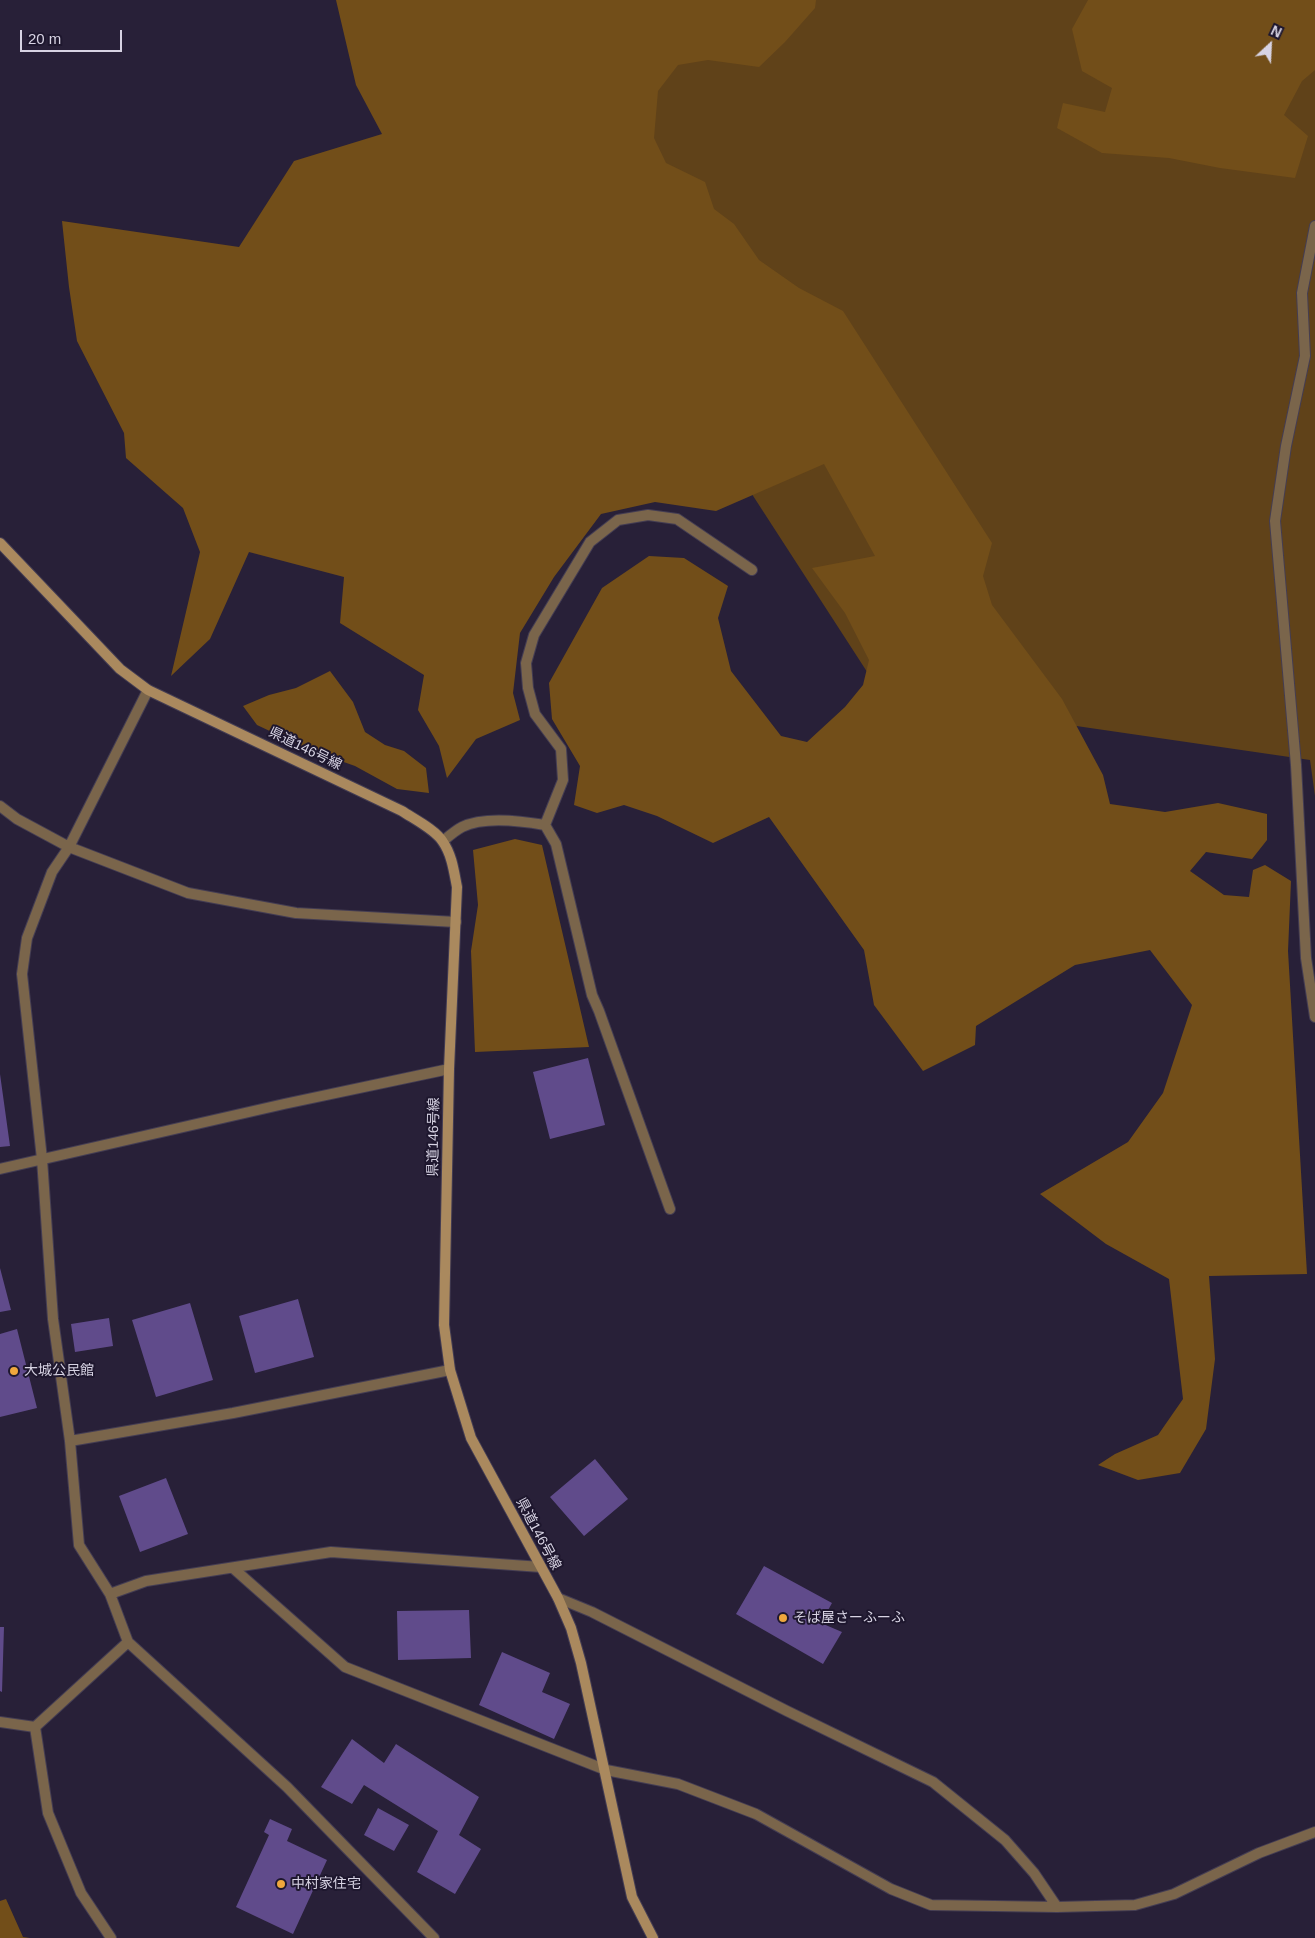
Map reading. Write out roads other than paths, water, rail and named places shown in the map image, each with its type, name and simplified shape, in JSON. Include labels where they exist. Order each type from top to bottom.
[{"type":"main road","name":"県道146号線","points":[[0,543],[120,669],[148,690],[402,811],[423,824],[443,841],[453,864],[457,887],[449,1069],[444,1325],[450,1370],[471,1438],[558,1598],[571,1628],[606,1770],[632,1897],[653,1938]]},
{"type":"street","points":[[1315,226],[1302,293],[1304,356],[1286,446],[1275,521],[1296,766],[1306,958],[1315,1017]]},
{"type":"street","points":[[545,825],[563,780],[561,749],[535,714],[528,688],[526,663],[534,635],[590,542],[618,520],[648,515],[677,519],[752,570]]},
{"type":"street","points":[[148,690],[69,847],[52,872],[27,938],[22,974],[42,1159],[53,1319],[70,1441],[79,1545],[110,1594],[128,1642],[287,1787],[434,1938]]},
{"type":"street","points":[[0,806],[17,818],[69,847],[188,893],[296,912],[456,922]]},
{"type":"street","points":[[0,816],[17,818]]},
{"type":"street","points":[[443,841],[463,827],[482,821],[527,822],[545,825]]},
{"type":"street","points":[[545,825],[556,844],[592,995],[670,1209]]},
{"type":"street","points":[[0,1169],[284,1104],[449,1069]]},
{"type":"street","points":[[70,1441],[233,1413],[450,1370]]},
{"type":"street","points":[[110,1594],[146,1581],[332,1552],[541,1567]]},
{"type":"street","points":[[233,1568],[345,1667],[606,1770],[678,1784],[756,1814],[891,1890],[931,1905],[1057,1907],[1134,1905],[1174,1894],[1259,1853],[1315,1832]]},
{"type":"street","points":[[558,1598],[592,1612],[787,1711],[933,1782],[1005,1840],[1034,1873],[1057,1907]]},
{"type":"street","points":[[34,1727],[128,1642]]},
{"type":"street","points":[[0,1722],[34,1727]]},
{"type":"street","points":[[34,1727],[48,1813],[81,1893],[111,1938]]},
{"type":"place","name":"大城公民館","points":[[14,1371]]},
{"type":"place","name":"そば屋さーふーふ","points":[[783,1618]]},
{"type":"place","name":"中村家住宅","points":[[281,1884]]}]
